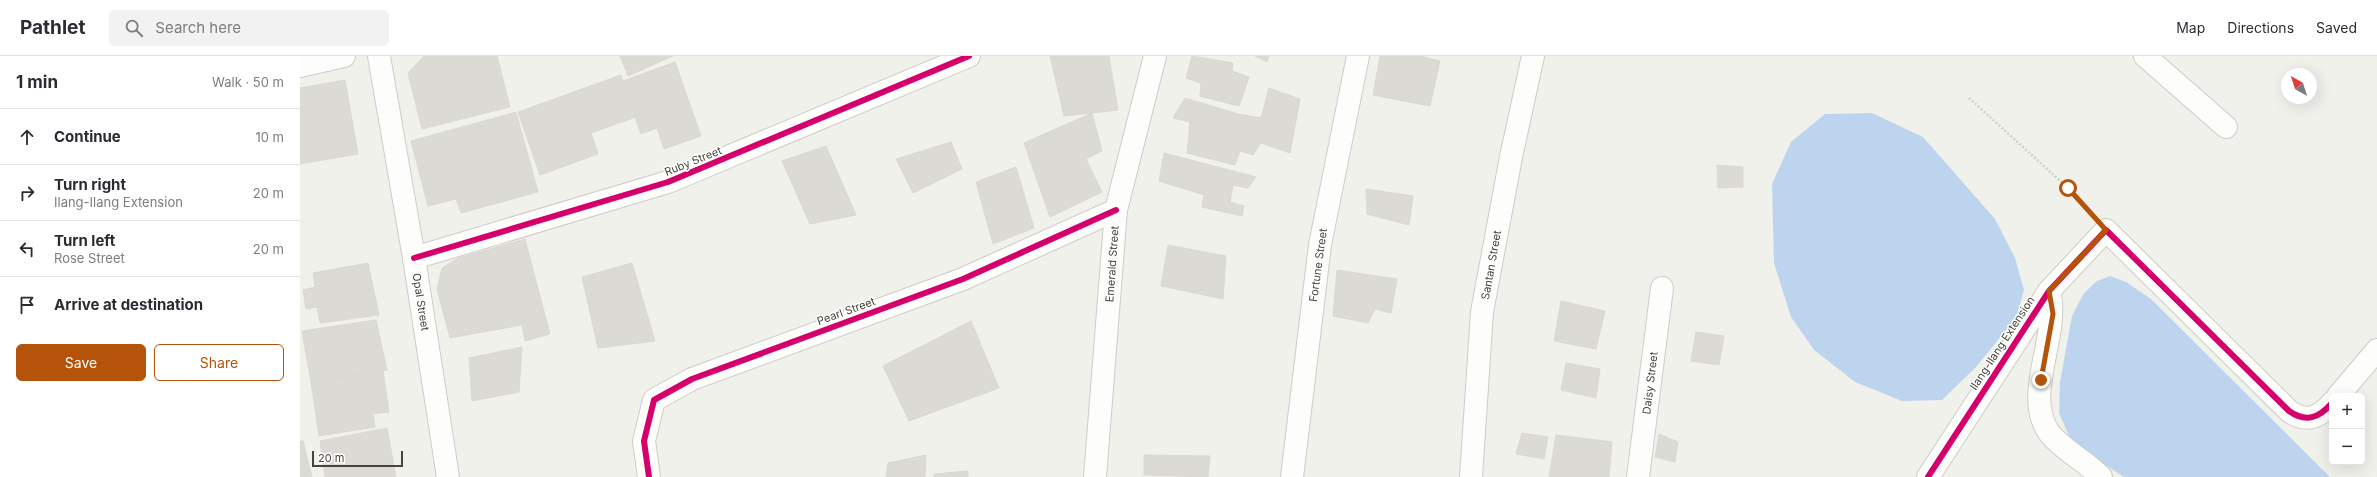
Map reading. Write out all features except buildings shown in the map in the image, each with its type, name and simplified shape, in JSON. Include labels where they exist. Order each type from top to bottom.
[{"type":"street","points":[[300,66],[344,56]]},
{"type":"street","name":"Opal Street","points":[[379,56],[414,258],[448,477]]},
{"type":"street","name":"Ruby Street","points":[[414,258],[668,182],[969,56]]},
{"type":"street","name":"Emerald Street","points":[[1095,477],[1116,210],[1155,56]]},
{"type":"street","name":"Fortune Street","points":[[1292,477],[1320,245],[1358,56]]},
{"type":"street","name":"Santan Street","points":[[1471,477],[1482,312],[1511,157],[1534,56]]},
{"type":"street","points":[[2145,56],[2226,127]]},
{"type":"street","name":"Pearl Street","points":[[649,477],[644,441],[654,400],[692,379],[963,279],[1116,210]]},
{"type":"street","points":[[2106,230],[2289,411],[2298,417],[2307,419],[2318,416],[2329,406]]},
{"type":"street","name":"Ilang-Ilang Extension","points":[[1928,477],[2049,291],[2106,230]]},
{"type":"street","name":"Daisy Street","points":[[1638,477],[1662,288]]},
{"type":"street","points":[[2049,291],[2053,314],[2041,380],[2040,402],[2043,421],[2049,433],[2059,443],[2101,477]]},
{"type":"street","points":[[2341,393],[2377,350]]},
{"type":"path","points":[[1969,98],[2068,188],[2106,230]]},
{"type":"water","points":[[1872,113],[1923,137],[1995,219],[2015,258],[2024,290],[2016,318],[1976,367],[1942,400],[1902,401],[1855,382],[1814,350],[1791,317],[1774,263],[1772,184],[1791,142],[1825,114]]},
{"type":"water","points":[[2110,276],[2126,282],[2151,299],[2330,477],[2124,477],[2087,453],[2069,436],[2059,413],[2060,382],[2072,316],[2084,293],[2097,281]]},
{"type":"cycle path","points":[[414,258],[668,182],[969,56]]},
{"type":"cycle path","points":[[649,477],[644,441],[654,400],[692,379],[963,279],[1116,210]]},
{"type":"cycle path","points":[[1928,477],[2049,291],[2106,230],[2289,411],[2295,415],[2307,418],[2317,415],[2329,406]]},
{"type":"route","points":[[2041,380],[2053,314],[2049,291],[2066,270],[2106,230],[2068,188]]}]
